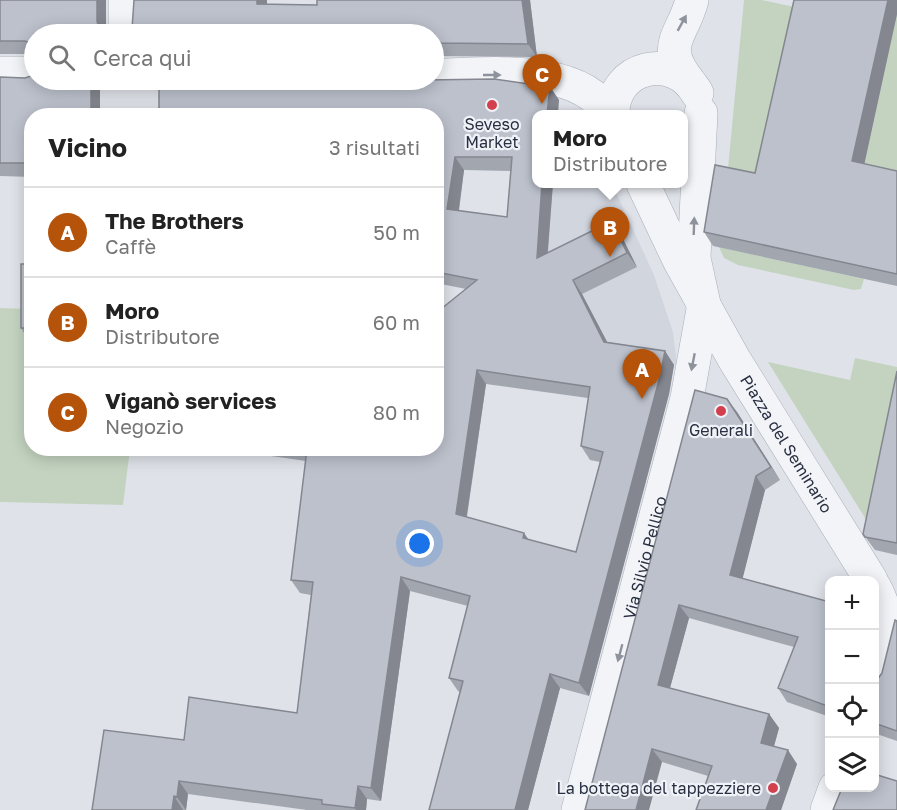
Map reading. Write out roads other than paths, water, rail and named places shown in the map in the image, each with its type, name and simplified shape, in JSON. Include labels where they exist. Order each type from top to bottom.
[{"type":"street","points":[[125,0],[125,24]]},
{"type":"street","name":"Piazza del Seminario","points":[[692,0],[676,36],[673,50],[674,58],[699,100],[701,113],[694,258],[704,304]]},
{"type":"street","points":[[612,110],[617,92],[639,71],[653,67],[668,69],[690,82]]},
{"type":"street","points":[[0,74],[24,74]]},
{"type":"street","points":[[444,75],[532,75],[559,80],[590,93],[607,110]]},
{"type":"street","points":[[688,142],[696,133],[701,113]]},
{"type":"street","name":"Piazza del Seminario","points":[[645,188],[679,260],[734,359],[880,585],[886,611],[887,631],[879,661]]},
{"type":"street","name":"Via Silvio Pellico","points":[[578,810],[687,398],[704,304]]},
{"type":"street","points":[[827,810],[834,792]]},
{"type":"place","name":"Viganò services","points":[[542,104]]},
{"type":"place","name":"Seveso Market","points":[[492,105]]},
{"type":"place","name":"Moro","points":[[610,257]]},
{"type":"place","name":"The Brothers","points":[[642,399]]},
{"type":"place","name":"Generali","points":[[721,411]]},
{"type":"place","name":"La bottega del tappezziere","points":[[773,788]]}]
